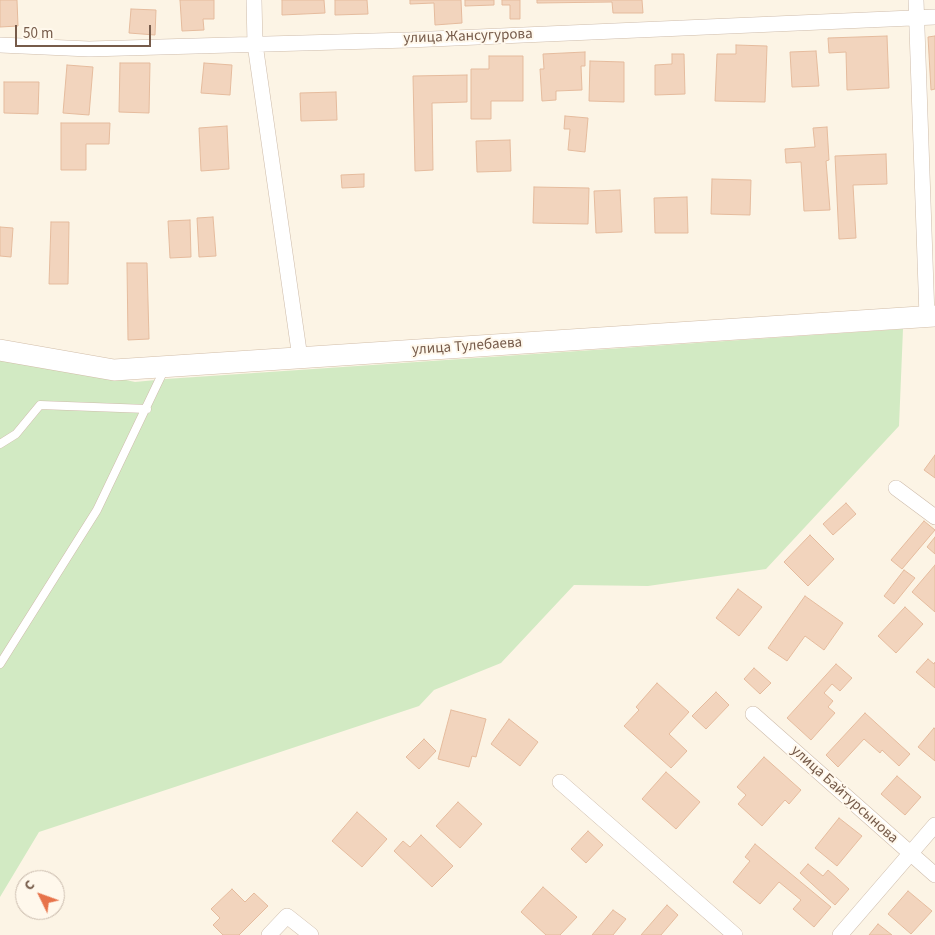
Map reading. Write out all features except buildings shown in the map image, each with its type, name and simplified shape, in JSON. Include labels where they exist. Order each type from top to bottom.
[{"type":"street","points":[[254,0],[255,44],[300,358]]},
{"type":"street","points":[[916,0],[931,317]]},
{"type":"street","name":"улица Жансугурова","points":[[0,45],[90,48],[419,40],[935,17]]},
{"type":"street","name":"улица Тулебаева","points":[[0,350],[114,370],[931,317]]},
{"type":"street","points":[[896,488],[935,517]]},
{"type":"street","name":"улица Байтурсынова","points":[[753,714],[935,875]]},
{"type":"street","points":[[560,782],[735,935]]},
{"type":"street","points":[[840,935],[935,825]]},
{"type":"street","points":[[269,935],[287,916],[312,935]]},
{"type":"lane","points":[[0,664],[97,510],[166,366]]},
{"type":"lane","points":[[0,444],[16,434],[40,405],[147,409]]},
{"type":"green space","points":[[903,329],[899,426],[766,569],[648,586],[574,585],[501,663],[434,690],[419,706],[39,832],[0,897],[0,352],[135,382]]}]
